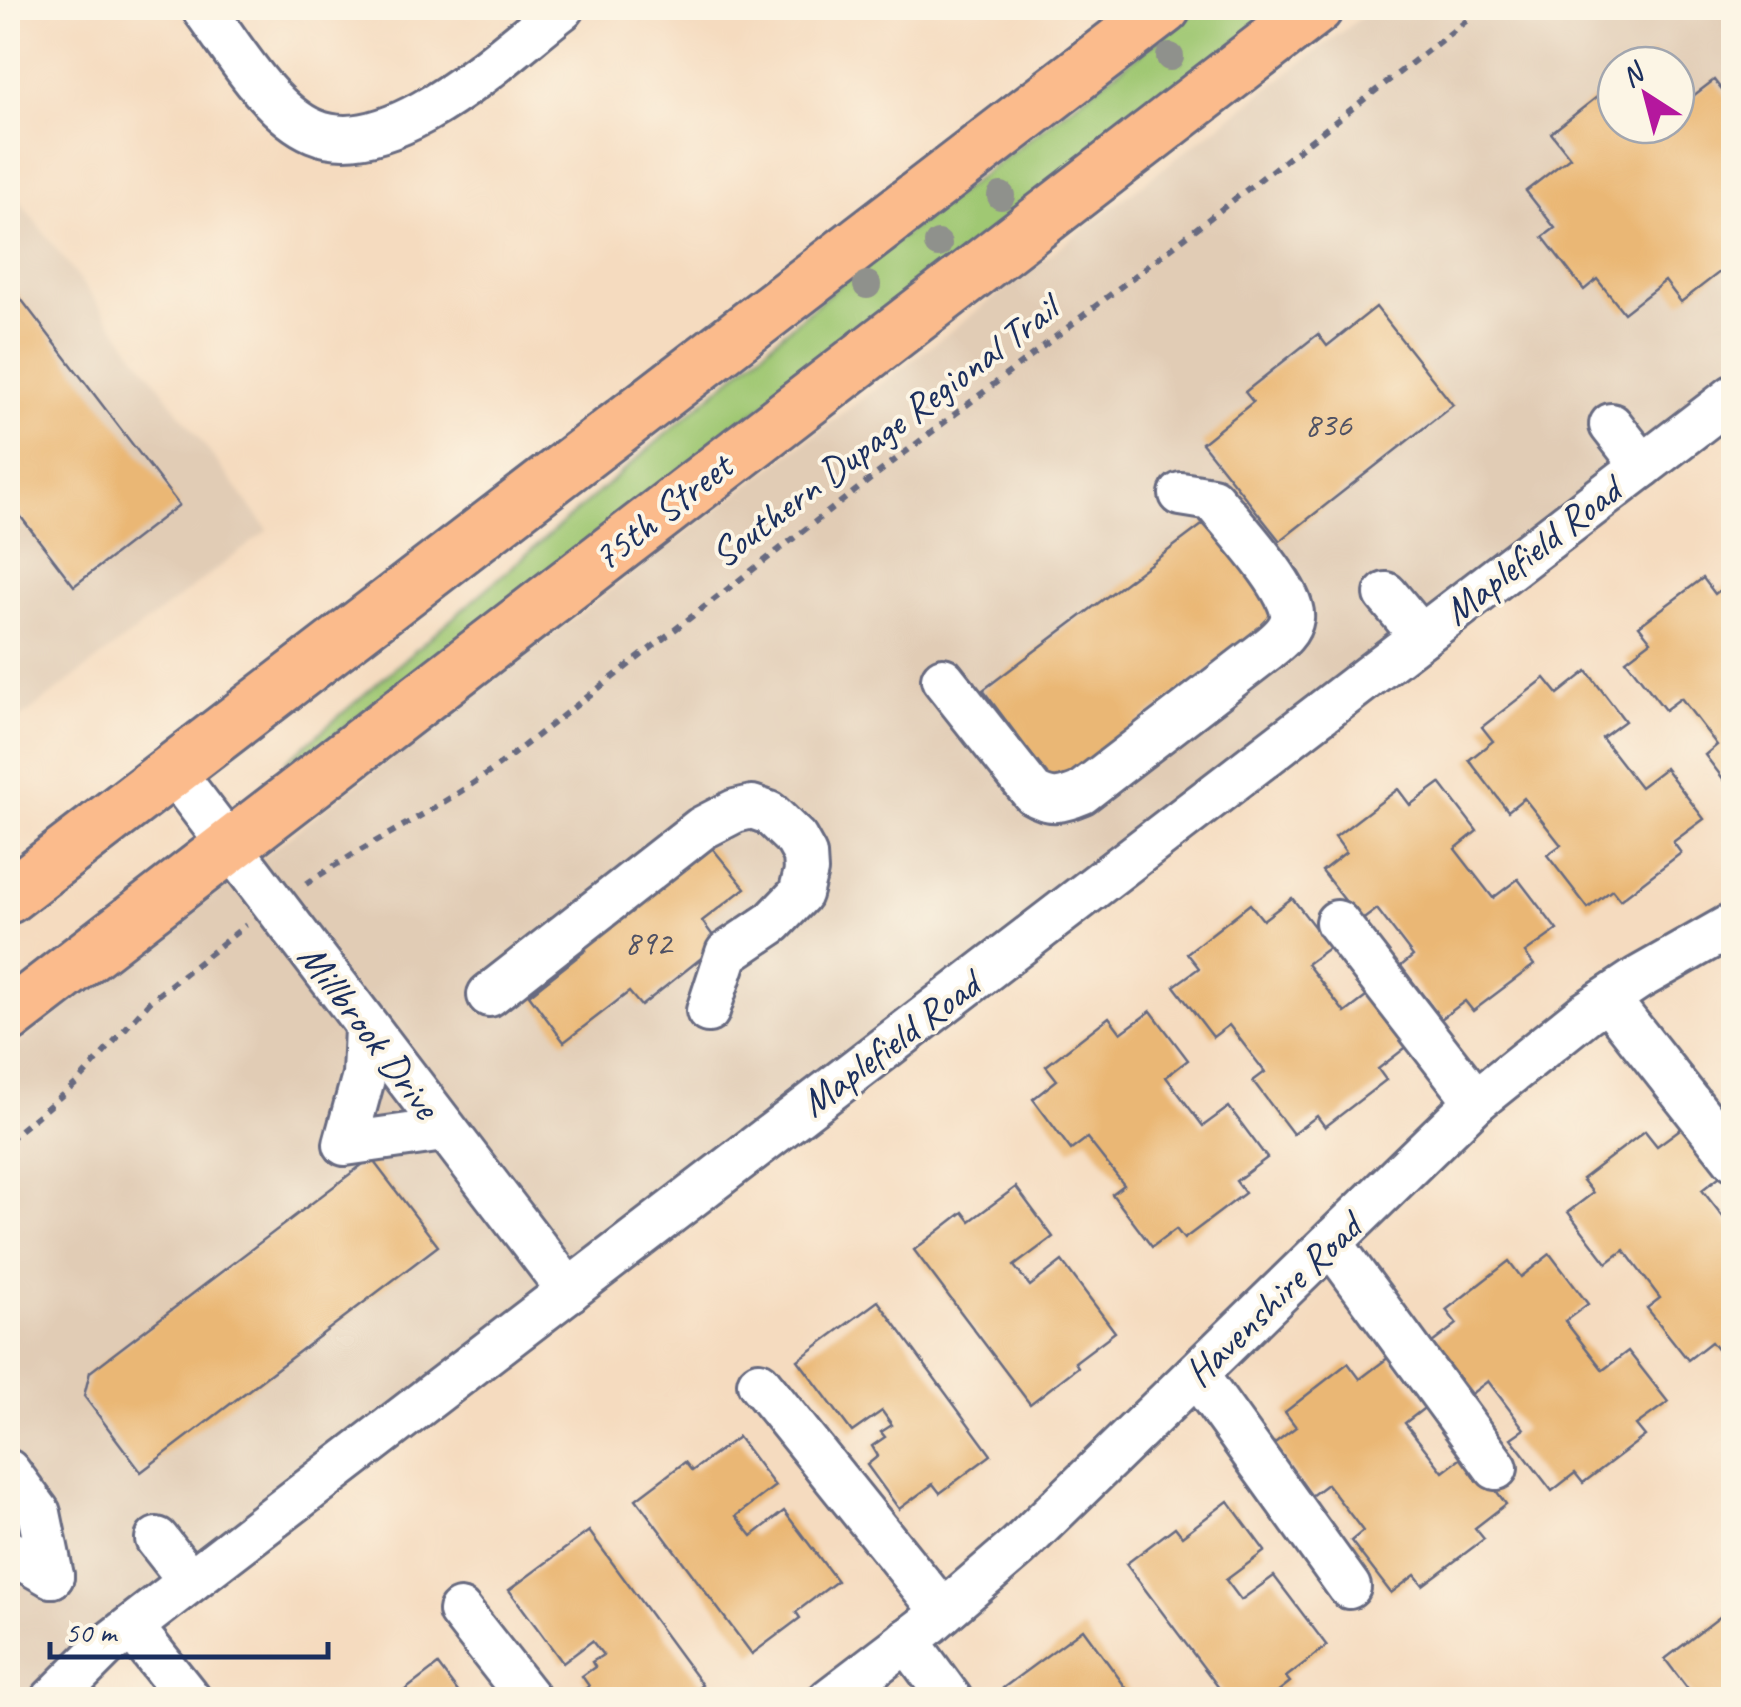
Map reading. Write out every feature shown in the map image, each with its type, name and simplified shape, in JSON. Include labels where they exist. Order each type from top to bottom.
[{"type":"main road","points":[[8,897],[1164,8]]},
{"type":"main road","name":"75th Street","points":[[8,1016],[1316,8]]},
{"type":"street","points":[[202,8],[287,113],[314,131],[345,138],[382,133],[424,114],[564,8]]},
{"type":"street","name":"Maplefield Road","points":[[52,1700],[94,1658],[190,1581],[1734,396]]},
{"type":"street","points":[[1611,425],[1643,466]]},
{"type":"street","points":[[943,679],[1032,794],[1046,801],[1061,802],[1081,793],[1268,650],[1284,636],[1292,620],[1292,607],[1212,500],[1182,494]]},
{"type":"street","points":[[1386,594],[1421,636]]},
{"type":"street","name":"Millbrook Drive","points":[[172,770],[569,1291]]},
{"type":"street","points":[[489,996],[702,828],[735,810],[752,807],[769,813],[784,825],[805,855],[806,872],[800,894],[774,922],[727,953],[708,1010]]},
{"type":"street","points":[[1337,922],[1476,1101]]},
{"type":"street","name":"Havenshire Road","points":[[830,1700],[943,1612],[1018,1547],[1476,1101],[1608,998],[1734,924]]},
{"type":"street","points":[[1608,998],[1734,1159]]},
{"type":"street","points":[[366,1028],[364,1075],[345,1144],[444,1130]]},
{"type":"street","points":[[1331,1243],[1496,1468]]},
{"type":"street","points":[[1196,1374],[1349,1587]]},
{"type":"street","points":[[759,1383],[943,1612]]},
{"type":"street","points":[[8,1471],[39,1513],[52,1576]]},
{"type":"street","points":[[8,1518],[52,1576]]},
{"type":"street","points":[[157,1539],[190,1581]]},
{"type":"street","points":[[8,1551],[52,1576]]},
{"type":"street","points":[[460,1610],[530,1700]]},
{"type":"street","points":[[132,1626],[190,1700]]},
{"type":"street","points":[[907,1640],[952,1700]]},
{"type":"path","name":"Southern Dupage Regional Trail","points":[[308,882],[366,844],[458,795],[490,772],[1483,8]]},
{"type":"path","points":[[8,1140],[78,1082],[150,1001],[234,936]]},
{"type":"shaded area","points":[[1373,8],[1733,8],[1733,390],[47,1699],[8,1699],[8,1051]]},
{"type":"shaded area","points":[[8,185],[268,530],[8,728]]},
{"type":"green space","points":[[1199,8],[1281,8],[290,770],[286,766],[286,762],[840,284]]},
{"type":"building","points":[[1714,80],[1734,106],[1734,261],[1681,302],[1665,281],[1624,313],[1597,279],[1584,290],[1543,237],[1555,228],[1526,191],[1570,157],[1551,133],[1596,98],[1596,145],[1696,145],[1696,94]]},
{"type":"building","points":[[8,282],[179,505],[74,586],[8,500]]},
{"type":"building","points":[[1376,307],[1453,405],[1280,541],[1202,443],[1253,402],[1245,392],[1318,334],[1327,346]]},
{"type":"building","points":[[1210,519],[1277,609],[1276,619],[1055,786],[983,690]]},
{"type":"building","points":[[1703,578],[1715,594],[1734,579],[1734,793],[1705,755],[1717,745],[1681,698],[1665,710],[1626,660],[1651,641],[1639,626]]},
{"type":"building","points":[[1587,671],[1625,721],[1602,738],[1640,787],[1665,768],[1704,819],[1673,842],[1681,853],[1620,900],[1612,890],[1588,908],[1547,855],[1561,845],[1524,798],[1508,811],[1469,760],[1493,741],[1482,727],[1545,678],[1558,694]]},
{"type":"building","points":[[1440,783],[1477,831],[1455,849],[1493,898],[1518,879],[1557,930],[1525,953],[1534,965],[1473,1011],[1465,1001],[1441,1019],[1401,966],[1413,956],[1377,909],[1361,921],[1322,871],[1346,852],[1335,837],[1398,789],[1410,805]]},
{"type":"building","points":[[709,844],[745,888],[702,921],[719,944],[641,1006],[629,992],[564,1042],[529,995],[586,950],[576,939]]},
{"type":"building","points":[[1292,898],[1330,947],[1307,964],[1345,1013],[1370,994],[1409,1045],[1378,1069],[1386,1080],[1325,1127],[1317,1116],[1293,1134],[1253,1081],[1265,1072],[1229,1025],[1213,1037],[1174,986],[1199,968],[1187,953],[1250,904],[1263,920]]},
{"type":"building","points":[[1151,1011],[1188,1060],[1166,1077],[1203,1126],[1229,1107],[1267,1158],[1236,1181],[1245,1193],[1184,1239],[1176,1229],[1152,1247],[1112,1194],[1124,1185],[1087,1138],[1071,1150],[1033,1099],[1057,1080],[1046,1066],[1109,1017],[1121,1033]]},
{"type":"building","points":[[1687,1124],[1724,1173],[1702,1190],[1734,1231],[1734,1342],[1720,1353],[1711,1342],[1688,1360],[1647,1308],[1660,1298],[1624,1250],[1607,1263],[1568,1212],[1593,1193],[1582,1179],[1645,1131],[1657,1146]]},
{"type":"building","points":[[371,1158],[438,1246],[141,1472],[84,1396],[90,1372]]},
{"type":"building","points":[[1016,1187],[1053,1237],[1014,1266],[1030,1286],[1062,1261],[1115,1332],[1030,1404],[914,1250],[963,1212],[970,1221]]},
{"type":"building","points":[[1550,1254],[1588,1304],[1565,1321],[1603,1370],[1628,1351],[1668,1402],[1636,1425],[1645,1436],[1583,1483],[1575,1473],[1552,1491],[1511,1438],[1524,1429],[1488,1381],[1471,1394],[1432,1343],[1457,1324],[1446,1310],[1509,1261],[1521,1277]]},
{"type":"building","points":[[878,1301],[991,1455],[940,1493],[933,1484],[899,1509],[867,1465],[878,1456],[872,1446],[885,1437],[881,1432],[892,1425],[882,1411],[852,1432],[798,1360]]},
{"type":"building","points":[[1389,1357],[1427,1406],[1405,1423],[1443,1472],[1468,1453],[1506,1504],[1475,1528],[1484,1539],[1423,1585],[1415,1575],[1391,1593],[1351,1541],[1363,1531],[1327,1484],[1311,1496],[1272,1445],[1296,1427],[1285,1412],[1348,1363],[1360,1379]]},
{"type":"building","points":[[738,1437],[775,1486],[736,1516],[752,1536],[784,1511],[837,1581],[796,1612],[800,1618],[752,1654],[636,1499],[685,1462],[692,1471]]},
{"type":"building","points":[[1228,1501],[1265,1551],[1226,1580],[1241,1600],[1274,1576],[1327,1646],[1286,1677],[1290,1682],[1267,1700],[1228,1700],[1126,1564],[1175,1527],[1182,1536]]},
{"type":"building","points":[[589,1531],[702,1685],[682,1700],[581,1700],[577,1695],[589,1686],[582,1676],[603,1655],[592,1641],[563,1663],[509,1590]]},
{"type":"building","points":[[1734,1606],[1734,1690],[1721,1700],[1696,1700],[1665,1659]]},
{"type":"building","points":[[1083,1629],[1135,1700],[1012,1700],[1003,1688]]},
{"type":"building","points":[[438,1665],[464,1700],[392,1700]]}]
